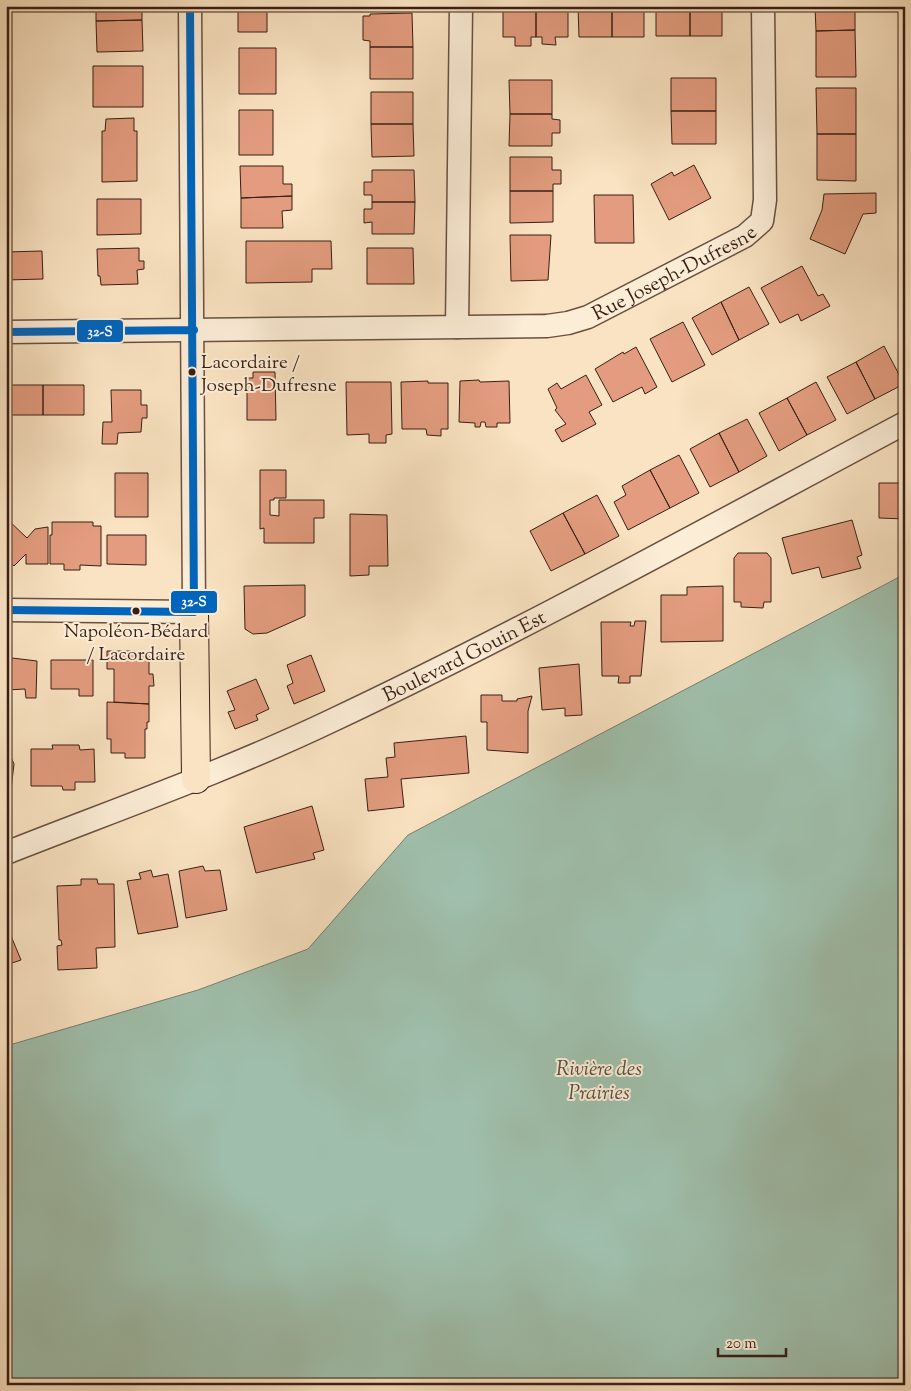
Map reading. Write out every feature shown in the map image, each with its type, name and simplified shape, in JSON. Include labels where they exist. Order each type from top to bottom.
[{"type":"main road","points":[[194,612],[196,779]]},
{"type":"street","points":[[6,610],[194,612],[194,330],[190,6]]},
{"type":"street","points":[[457,327],[460,6]]},
{"type":"street","name":"Rue Joseph-Dufresne","points":[[6,332],[547,326],[568,323],[588,317],[755,228],[762,221],[765,200],[763,6]]},
{"type":"street","name":"Boulevard Gouin Est","points":[[6,853],[196,779],[332,721],[502,636],[905,423]]},
{"type":"water","name":"Rivière des Prairies","points":[[905,574],[905,1385],[6,1385],[6,1046],[198,990],[308,949],[408,835]]},
{"type":"building","points":[[96,6],[142,6],[142,20],[96,21]]},
{"type":"building","points":[[238,6],[267,6],[267,32],[238,32]]},
{"type":"building","points":[[503,6],[536,6],[536,37],[531,37],[531,46],[515,46],[515,37],[503,37]]},
{"type":"building","points":[[536,6],[568,6],[568,37],[555,37],[556,45],[542,44],[542,37],[536,37]]},
{"type":"building","points":[[578,6],[612,6],[612,37],[579,37]]},
{"type":"building","points":[[612,6],[644,6],[644,37],[612,37]]},
{"type":"building","points":[[656,6],[690,6],[690,36],[656,36]]},
{"type":"building","points":[[690,6],[722,6],[722,36],[690,36]]},
{"type":"building","points":[[815,6],[855,6],[855,30],[816,31]]},
{"type":"building","points":[[412,13],[413,47],[370,47],[370,41],[363,40],[363,16],[370,16],[370,14]]},
{"type":"building","points":[[142,20],[143,51],[97,52],[96,21]]},
{"type":"building","points":[[855,30],[856,77],[816,77],[816,31]]},
{"type":"building","points":[[370,47],[413,47],[413,79],[370,79]]},
{"type":"building","points":[[239,48],[276,48],[276,94],[239,94]]},
{"type":"building","points":[[93,66],[143,66],[143,107],[93,107]]},
{"type":"building","points":[[671,78],[716,78],[716,111],[671,111]]},
{"type":"building","points":[[509,80],[552,80],[552,114],[510,114]]},
{"type":"building","points":[[816,88],[856,88],[856,134],[817,134]]},
{"type":"building","points":[[371,92],[413,92],[413,124],[371,124]]},
{"type":"building","points":[[239,110],[273,110],[273,155],[239,155]]},
{"type":"building","points":[[671,111],[716,111],[716,144],[672,144]]},
{"type":"building","points":[[510,114],[552,114],[552,119],[560,120],[560,133],[552,133],[552,146],[509,146]]},
{"type":"building","points":[[134,118],[134,131],[137,131],[137,181],[102,182],[102,131],[105,131],[106,119]]},
{"type":"building","points":[[371,124],[413,124],[414,156],[372,157]]},
{"type":"building","points":[[817,134],[856,134],[856,181],[817,180]]},
{"type":"building","points":[[510,157],[552,157],[552,170],[561,170],[561,184],[553,184],[553,191],[510,191]]},
{"type":"building","points":[[694,165],[711,198],[669,220],[651,184],[672,172],[674,176]]},
{"type":"building","points":[[240,166],[283,166],[283,184],[292,184],[292,196],[241,198]]},
{"type":"building","points":[[372,170],[414,170],[415,202],[372,202],[372,195],[364,195],[364,182],[372,182]]},
{"type":"building","points":[[510,191],[553,191],[553,222],[510,223]]},
{"type":"building","points":[[876,193],[876,213],[863,214],[845,254],[810,239],[822,210],[824,194]]},
{"type":"building","points":[[594,195],[633,195],[634,243],[595,243]]},
{"type":"building","points":[[292,196],[292,210],[282,211],[283,228],[241,228],[241,198]]},
{"type":"building","points":[[97,199],[141,199],[141,234],[97,235]]},
{"type":"building","points":[[372,202],[415,202],[414,234],[372,234],[372,222],[364,223],[364,209],[372,209]]},
{"type":"building","points":[[510,235],[551,235],[548,280],[511,281]]},
{"type":"building","points":[[246,241],[331,241],[332,269],[312,269],[312,282],[246,283]]},
{"type":"building","points":[[139,248],[139,261],[144,261],[144,269],[137,270],[138,284],[101,285],[100,276],[98,276],[97,249]]},
{"type":"building","points":[[367,248],[413,248],[414,284],[367,284]]},
{"type":"building","points":[[42,251],[43,279],[6,280],[6,252]]},
{"type":"building","points":[[802,266],[818,296],[823,294],[830,306],[801,321],[798,314],[780,323],[761,288]]},
{"type":"building","points":[[749,287],[769,324],[739,340],[721,302]]},
{"type":"building","points":[[721,302],[739,340],[712,355],[692,318]]},
{"type":"building","points":[[683,322],[705,365],[672,382],[650,339]]},
{"type":"building","points":[[884,346],[904,384],[875,399],[856,362]]},
{"type":"building","points":[[636,347],[657,387],[645,394],[642,387],[613,402],[595,369],[623,352],[624,354]]},
{"type":"building","points":[[856,362],[875,399],[847,414],[827,377]]},
{"type":"building","points":[[253,372],[275,372],[276,420],[247,420],[247,378],[253,378]]},
{"type":"building","points":[[586,375],[602,405],[589,412],[596,424],[562,442],[555,430],[566,424],[555,410],[557,408],[548,389],[557,383],[561,389]]},
{"type":"building","points":[[479,380],[480,382],[509,381],[510,423],[497,423],[497,427],[486,427],[485,422],[481,422],[480,427],[475,427],[475,423],[459,422],[460,381]]},
{"type":"building","points":[[428,381],[428,383],[448,383],[448,429],[441,429],[441,436],[427,435],[426,429],[402,429],[401,382]]},
{"type":"building","points":[[346,382],[391,382],[392,434],[386,435],[386,443],[369,443],[369,434],[347,435]]},
{"type":"building","points":[[816,382],[836,420],[807,435],[787,398]]},
{"type":"building","points":[[6,385],[43,385],[43,415],[6,415]]},
{"type":"building","points":[[43,385],[84,385],[84,415],[43,415]]},
{"type":"building","points":[[111,390],[141,390],[141,405],[147,405],[147,418],[142,418],[141,432],[118,433],[117,444],[102,444],[103,422],[112,422]]},
{"type":"building","points":[[787,398],[807,435],[779,451],[759,413]]},
{"type":"building","points":[[747,419],[767,456],[739,472],[719,433]]},
{"type":"building","points":[[719,433],[739,472],[710,487],[690,449]]},
{"type":"building","points":[[679,455],[699,493],[670,508],[650,470]]},
{"type":"building","points":[[260,470],[286,470],[286,498],[270,500],[270,515],[279,516],[279,500],[324,500],[324,518],[314,518],[314,543],[264,543],[264,528],[260,529]]},
{"type":"building","points":[[650,470],[670,508],[628,530],[614,502],[626,495],[622,486]]},
{"type":"building","points":[[115,473],[148,473],[148,517],[115,517]]},
{"type":"building","points":[[879,483],[905,483],[905,519],[879,518]]},
{"type":"building","points":[[597,495],[619,536],[585,554],[563,513]]},
{"type":"building","points":[[563,513],[585,554],[551,571],[530,531]]},
{"type":"building","points":[[350,514],[387,515],[388,566],[369,566],[369,575],[350,576]]},
{"type":"building","points":[[6,518],[27,538],[35,529],[48,527],[48,564],[26,564],[26,554],[14,566],[6,558]]},
{"type":"building","points":[[852,520],[862,555],[857,557],[861,568],[822,578],[819,567],[792,574],[782,538]]},
{"type":"building","points":[[52,522],[93,522],[93,526],[101,526],[101,566],[80,565],[80,570],[64,570],[64,564],[50,564]]},
{"type":"building","points":[[107,535],[146,535],[146,565],[107,564]]},
{"type":"building","points":[[738,553],[767,553],[771,558],[771,602],[764,602],[763,608],[741,607],[741,602],[734,602],[734,558]]},
{"type":"building","points":[[305,585],[305,616],[267,633],[253,634],[245,629],[244,586]]},
{"type":"building","points":[[723,586],[723,641],[661,642],[661,595],[687,595],[687,587]]},
{"type":"building","points":[[635,621],[646,621],[641,676],[630,676],[630,683],[618,683],[619,676],[602,676],[601,622],[631,622],[630,626],[634,626]]},
{"type":"building","points":[[107,651],[135,651],[135,656],[149,656],[149,674],[153,674],[154,686],[149,686],[149,704],[114,702],[114,669],[107,669]]},
{"type":"building","points":[[311,655],[325,691],[294,704],[287,686],[293,683],[287,665]]},
{"type":"building","points":[[12,658],[37,661],[36,698],[26,698],[25,689],[6,690],[6,661],[12,661]]},
{"type":"building","points":[[51,660],[93,660],[93,696],[79,696],[79,689],[51,689]]},
{"type":"building","points":[[579,664],[582,715],[565,716],[565,708],[542,710],[539,668]]},
{"type":"building","points":[[256,679],[269,709],[256,715],[258,720],[235,729],[228,712],[235,710],[227,691]]},
{"type":"building","points":[[481,695],[502,695],[502,701],[517,701],[517,699],[532,696],[528,711],[528,753],[487,750],[487,722],[481,722]]},
{"type":"building","points":[[107,702],[149,704],[149,722],[147,722],[147,729],[145,729],[145,758],[125,758],[125,753],[111,753],[111,739],[107,739]]},
{"type":"building","points":[[466,736],[469,773],[401,779],[404,807],[368,811],[365,779],[388,777],[386,758],[395,757],[394,743]]},
{"type":"building","points":[[52,745],[79,745],[80,750],[94,749],[95,782],[75,782],[75,790],[63,790],[62,786],[31,786],[31,749],[53,749]]},
{"type":"building","points":[[9,752],[14,764],[8,816],[6,817],[6,753]]},
{"type":"building","points":[[312,806],[324,850],[313,853],[315,859],[256,873],[244,827]]},
{"type":"building","points":[[203,866],[205,871],[220,870],[227,910],[186,918],[179,871]]},
{"type":"building","points":[[151,870],[153,877],[168,874],[178,927],[138,934],[127,881],[141,879],[139,873]]},
{"type":"building","points":[[81,879],[97,879],[98,884],[114,884],[115,947],[96,948],[97,968],[58,970],[57,946],[62,945],[61,940],[59,940],[57,886],[81,885]]},
{"type":"building","points":[[6,924],[21,960],[6,965]]},
{"type":"transit line","name":"32-S","points":[[6,610],[194,612],[190,6]]},
{"type":"transit line","name":"32-S","points":[[6,332],[194,330]]},
{"type":"place","name":"Lacordaire / Joseph-Dufresne","points":[[192,372]]},
{"type":"place","name":"Napoléon-Bédard / Lacordaire","points":[[136,611]]}]
